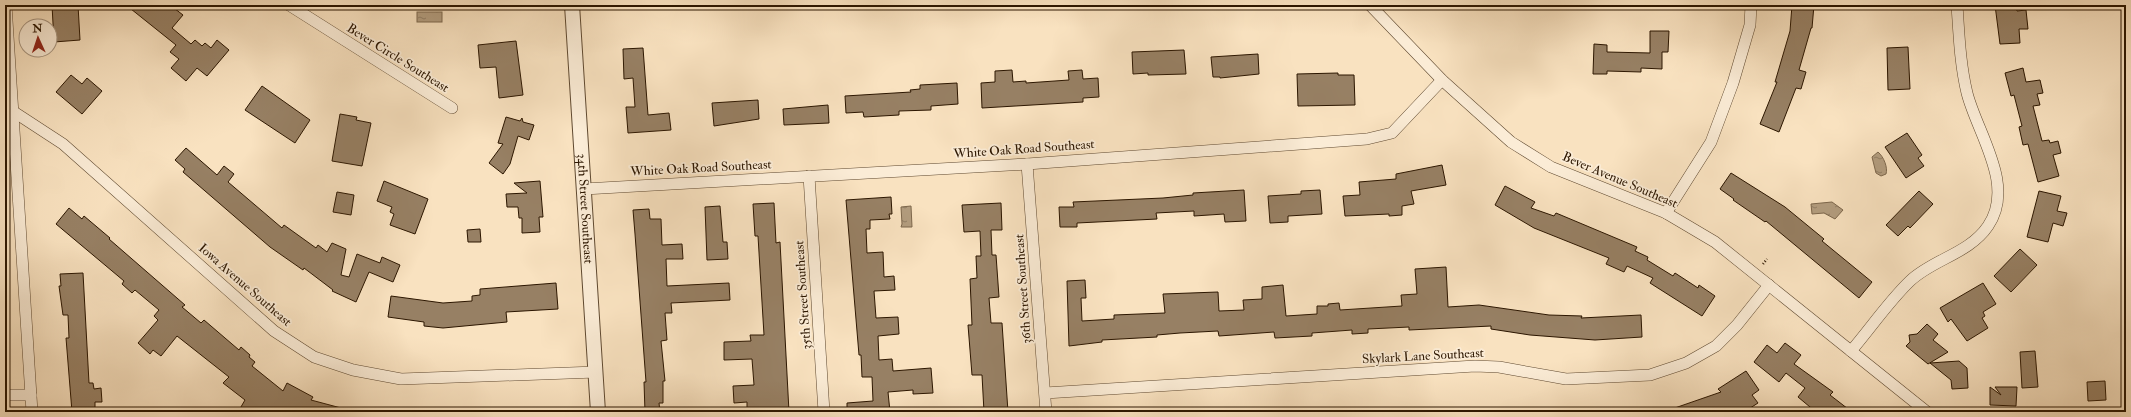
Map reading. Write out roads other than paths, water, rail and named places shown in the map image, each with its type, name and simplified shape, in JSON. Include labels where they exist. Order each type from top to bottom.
[{"type":"street","points":[[6,5],[14,112],[10,131],[32,395],[32,412]]},
{"type":"street","name":"Bever Circle Southeast","points":[[289,5],[452,108]]},
{"type":"street","name":"34th Street Southeast","points":[[572,5],[598,412]]},
{"type":"street","name":"Bever Avenue Southeast","points":[[1370,5],[1442,80],[1511,142],[1551,167],[1666,213],[1715,242],[1744,263],[1769,285],[1927,412]]},
{"type":"street","points":[[1666,213],[1711,142],[1733,83],[1750,25],[1751,5]]},
{"type":"street","points":[[1851,351],[1910,281],[1935,263],[1968,247],[1988,225],[1997,202],[1996,170],[1967,93],[1961,58],[1957,5]]},
{"type":"street","name":"White Oak Road Southeast","points":[[584,189],[1027,164],[1197,150],[1367,139],[1392,133],[1442,80]]},
{"type":"street","name":"Iowa Avenue Southeast","points":[[14,112],[63,144],[274,331],[314,356],[353,370],[401,379],[596,372]]},
{"type":"street","name":"36th Street Southeast","points":[[1027,164],[1046,412]]},
{"type":"street","name":"35th Street Southeast","points":[[809,176],[824,412]]},
{"type":"street","name":"Skylark Lane Southeast","points":[[1045,393],[1475,366],[1514,369],[1566,379],[1650,375],[1686,363],[1716,346],[1737,325],[1769,285]]},
{"type":"street","points":[[5,395],[32,395]]},
{"type":"water","points":[[417,12],[442,12],[442,22],[417,22]]},
{"type":"water","points":[[1878,152],[1884,160],[1886,166],[1886,174],[1881,176],[1876,173],[1872,157]]},
{"type":"water","points":[[1832,202],[1843,210],[1835,219],[1824,213],[1812,214],[1811,204]]},
{"type":"water","points":[[911,206],[912,227],[901,227],[901,207]]}]
